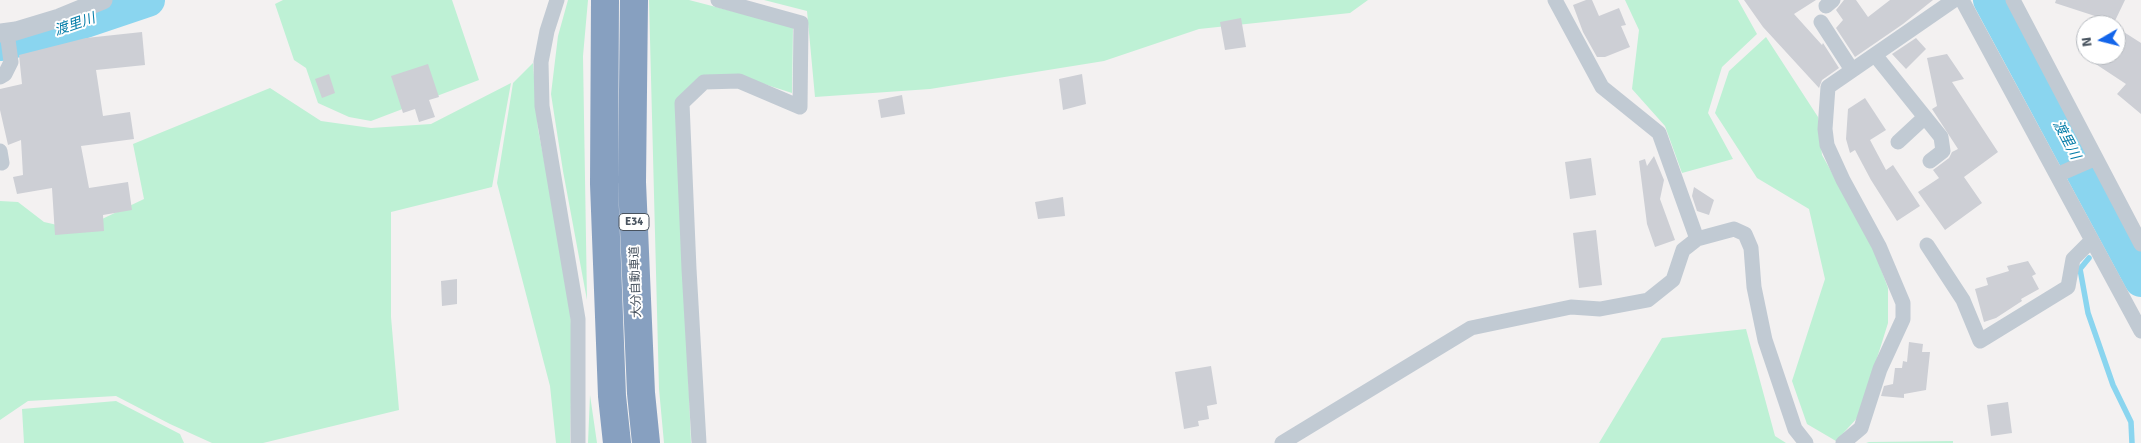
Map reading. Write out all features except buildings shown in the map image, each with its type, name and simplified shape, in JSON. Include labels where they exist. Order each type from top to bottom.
[{"type":"highway","name":"E34","points":[[605,0],[604,184],[612,396],[617,443]]},
{"type":"highway","name":"大分自動車道","points":[[634,0],[632,182],[641,393],[646,443]]},
{"type":"street","points":[[0,77],[5,74],[11,62],[5,33],[59,18],[103,0]]},
{"type":"street","points":[[557,0],[547,31],[541,62],[542,106],[578,319],[578,443]]},
{"type":"street","points":[[699,443],[688,269],[682,103],[704,82],[739,80],[800,107],[801,23],[718,0]]},
{"type":"street","points":[[1556,0],[1602,87],[1659,133],[1697,239]]},
{"type":"street","points":[[1843,443],[1862,428],[1880,369],[1903,319],[1903,303],[1879,246],[1843,180],[1827,145],[1825,129],[1828,88],[1954,0]]},
{"type":"street","points":[[1962,0],[2141,332]]},
{"type":"street","points":[[2013,0],[2141,244]]},
{"type":"street","points":[[1821,22],[1852,70]]},
{"type":"street","points":[[1875,55],[1941,137],[1943,151],[1930,161]]},
{"type":"street","points":[[1898,142],[1926,117]]},
{"type":"street","points":[[2057,175],[2096,158]]},
{"type":"street","points":[[1282,443],[1472,328],[1571,307],[1600,308],[1648,300],[1673,280],[1683,250],[1697,239],[1734,229],[1745,234],[1751,248],[1754,287],[1765,340],[1795,429],[1806,443]]},
{"type":"street","points":[[1927,245],[1963,300],[1980,341],[2068,287],[2073,259],[2092,240]]},
{"type":"green space","points":[[283,0],[452,0],[479,80],[371,121],[349,117],[318,103],[306,68],[294,60],[275,4]]},
{"type":"green space","points":[[568,0],[588,0],[583,56],[587,300],[551,94],[558,36]]},
{"type":"green space","points":[[649,0],[689,0],[793,27],[792,93],[739,76],[677,100],[691,443],[664,443],[659,389]]},
{"type":"green space","points":[[764,0],[1368,0],[1350,13],[1199,29],[1104,61],[930,89],[815,97],[807,11]]},
{"type":"green space","points":[[1625,0],[1738,0],[1757,34],[1722,67],[1708,113],[1733,159],[1682,173],[1665,126],[1632,89],[1639,30]]},
{"type":"green space","points":[[1766,37],[1818,117],[1822,155],[1871,242],[1888,288],[1888,323],[1859,416],[1836,441],[1807,424],[1792,381],[1825,279],[1809,209],[1757,178],[1715,113],[1729,71]]},
{"type":"green space","points":[[533,63],[538,129],[570,294],[572,357],[570,443],[556,443],[550,386],[497,183],[513,83]]},
{"type":"green space","points":[[511,83],[492,187],[391,212],[391,317],[399,410],[263,443],[212,443],[116,396],[28,401],[0,420],[0,201],[18,202],[44,222],[79,230],[144,199],[133,144],[270,88],[321,121],[371,128],[431,124]]},
{"type":"green space","points":[[1746,329],[1775,436],[1786,443],[1599,443],[1662,338]]},
{"type":"green space","points":[[590,395],[597,443],[588,443]]},
{"type":"green space","points":[[116,401],[180,434],[184,443],[24,443],[22,409]]},
{"type":"green space","points":[[1953,441],[1953,443],[1866,443],[1869,442]]},
{"type":"waterway","name":"渡里川","points":[[0,44],[47,34],[148,0]]},
{"type":"waterway","name":"渡里川","points":[[1990,0],[2141,280]]},
{"type":"waterway","points":[[2089,258],[2080,269],[2088,313],[2113,385],[2131,422],[2132,443]]}]
